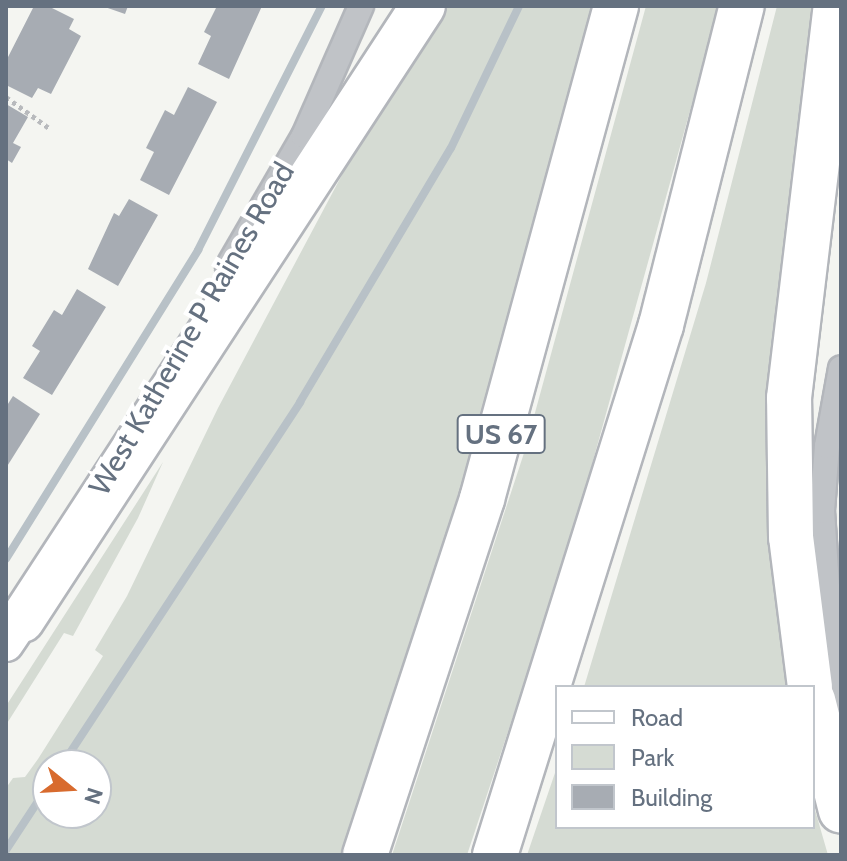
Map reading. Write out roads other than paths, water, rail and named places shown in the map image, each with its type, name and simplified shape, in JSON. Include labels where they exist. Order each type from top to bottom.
[{"type":"highway","points":[[14,632],[423,6]]},
{"type":"highway","name":"US 67","points":[[365,855],[482,499],[616,6]]},
{"type":"highway","points":[[495,855],[661,325],[742,6]]},
{"type":"highway","points":[[810,685],[791,537],[789,398],[836,6]]},
{"type":"highway","points":[[815,708],[841,811]]},
{"type":"street","name":"West Katherine P Raines Road","points":[[14,632],[304,136],[361,6]]},
{"type":"street","points":[[841,368],[827,446],[822,511],[828,654],[841,751]]},
{"type":"waterway","points":[[6,559],[198,250],[322,6]]},
{"type":"waterway","points":[[72,749],[300,402],[451,148],[519,6]]},
{"type":"waterway","points":[[6,850],[32,810]]}]
